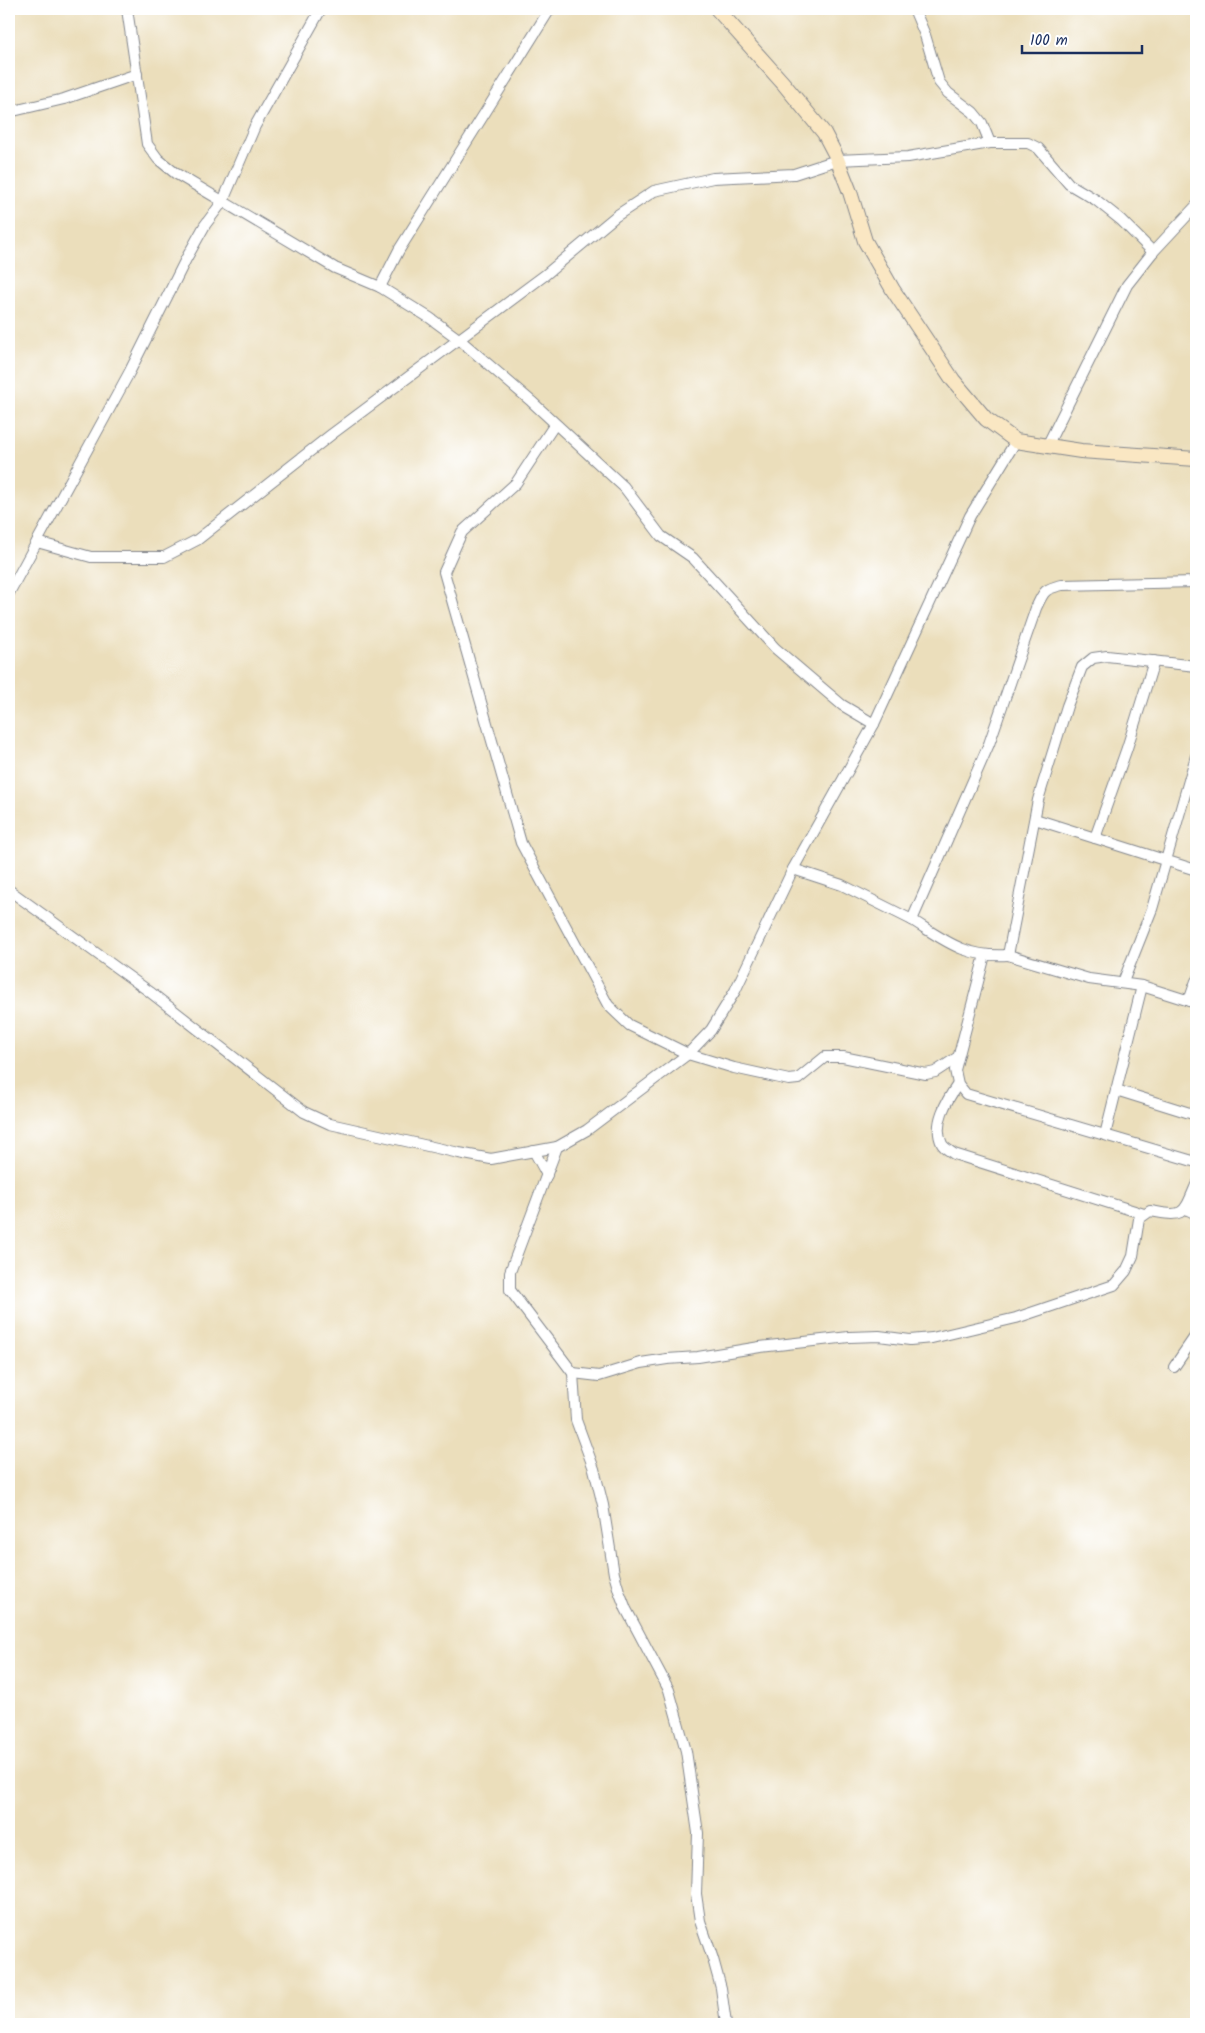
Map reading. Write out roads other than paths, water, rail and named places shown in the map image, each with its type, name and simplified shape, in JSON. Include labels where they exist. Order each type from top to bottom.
[{"type":"street","points":[[128,9],[148,144],[158,159],[175,173],[335,268],[380,287],[430,318],[460,340],[624,487],[661,536],[693,558],[775,648],[842,705],[874,724]]},
{"type":"street","points":[[9,593],[129,373],[205,225],[222,201],[255,126],[320,9]]},
{"type":"street","points":[[380,287],[399,250],[550,9]]},
{"type":"street","points":[[717,9],[783,83],[824,134],[850,192],[865,240],[893,290],[953,380],[986,419],[1016,442],[1081,451],[1196,459]]},
{"type":"street","points":[[914,9],[925,35],[939,82],[948,94],[973,112],[982,123],[990,143]]},
{"type":"street","points":[[9,112],[64,99],[137,74]]},
{"type":"street","points":[[37,542],[91,557],[164,557],[197,540],[332,434],[460,340],[616,216],[654,191],[713,178],[794,174],[837,160],[908,157],[990,143],[1028,143],[1038,148],[1069,184],[1102,205],[1121,220],[1153,252]]},
{"type":"street","points":[[1047,446],[1127,285],[1153,252],[1196,206]]},
{"type":"street","points":[[555,424],[516,483],[462,532],[444,572],[521,843],[608,1005],[629,1025],[688,1054],[734,1068],[789,1080],[798,1079],[826,1057],[843,1057],[926,1074],[935,1072],[958,1057]]},
{"type":"street","points":[[9,890],[150,992],[304,1112],[330,1124],[492,1159],[557,1147],[587,1130],[688,1054],[711,1030],[735,991],[793,868],[874,724],[966,524],[1016,442]]},
{"type":"street","points":[[912,920],[989,744],[1043,592],[1048,588],[1062,585],[1196,582]]},
{"type":"street","points":[[1008,954],[1044,781],[1082,667],[1093,658],[1107,656],[1196,666]]},
{"type":"street","points":[[1095,838],[1127,748],[1154,661]]},
{"type":"street","points":[[1123,982],[1152,909],[1196,756]]},
{"type":"street","points":[[1035,819],[1196,870]]},
{"type":"street","points":[[793,868],[842,885],[912,920],[968,952],[985,955],[1008,954],[1090,979],[1142,986],[1193,1002],[1196,981]]},
{"type":"street","points":[[985,955],[955,1070],[958,1084],[966,1094],[1196,1162]]},
{"type":"street","points":[[1105,1135],[1142,986]]},
{"type":"street","points":[[958,1084],[947,1100],[941,1117],[939,1132],[942,1146],[954,1154],[1144,1214]]},
{"type":"street","points":[[1116,1090],[1196,1115]]},
{"type":"street","points":[[557,1147],[512,1263],[508,1281],[510,1290],[573,1373],[576,1420],[594,1469],[603,1504],[614,1574],[619,1591],[626,1609],[669,1690],[686,1751],[698,1833],[697,1903],[700,1921],[721,1988],[726,2024]]},
{"type":"street","points":[[534,1151],[546,1175]]},
{"type":"street","points":[[573,1373],[599,1376],[641,1362],[698,1357],[760,1347],[848,1337],[879,1336],[910,1340],[932,1338],[1016,1318],[1114,1285],[1126,1272],[1133,1256],[1139,1219],[1150,1211],[1173,1215],[1186,1209],[1196,1185]]},
{"type":"street","points":[[1186,1209],[1196,1214]]},
{"type":"street","points":[[1174,1367],[1196,1335]]}]
